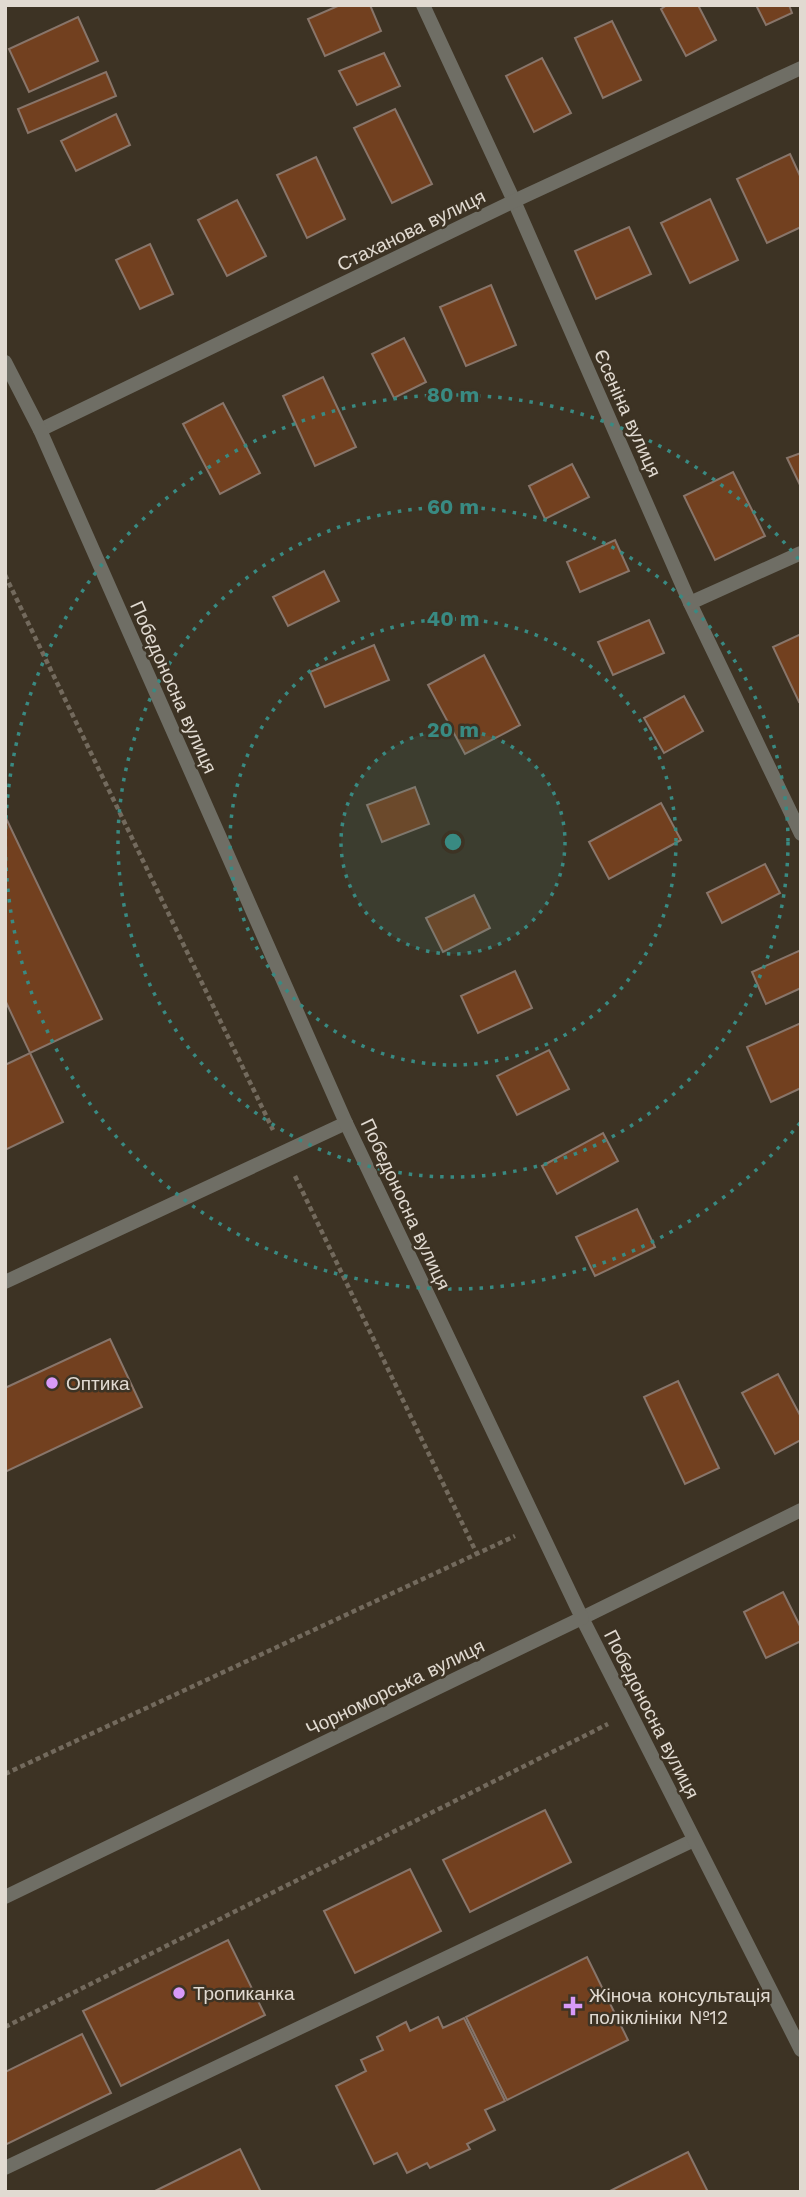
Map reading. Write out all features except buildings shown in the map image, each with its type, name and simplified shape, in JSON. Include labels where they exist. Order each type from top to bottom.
[{"type":"street","name":"Єсеніна вулиця","points":[[423,5],[514,201],[690,603],[801,834]]},
{"type":"street","name":"Стаханова вулиця","points":[[40,430],[514,201],[801,68]]},
{"type":"street","name":"Победоносна вулиця","points":[[5,362],[40,430],[346,1123],[582,1618],[801,2050]]},
{"type":"street","points":[[690,603],[801,552]]},
{"type":"street","points":[[5,1282],[346,1123]]},
{"type":"street","name":"Чорноморська вулиця","points":[[5,1897],[801,1510]]},
{"type":"street","points":[[5,2168],[694,1840]]},
{"type":"path","points":[[5,575],[477,1554]]},
{"type":"path","points":[[5,1774],[538,1525]]},
{"type":"path","points":[[5,2027],[630,1713]]},
{"type":"place","name":"Оптика","points":[[52,1383]]},
{"type":"place","name":"Тропиканка","points":[[179,1993]]},
{"type":"place","name":"Жіноча консультація поліклініки №12","points":[[573,2006]]}]
